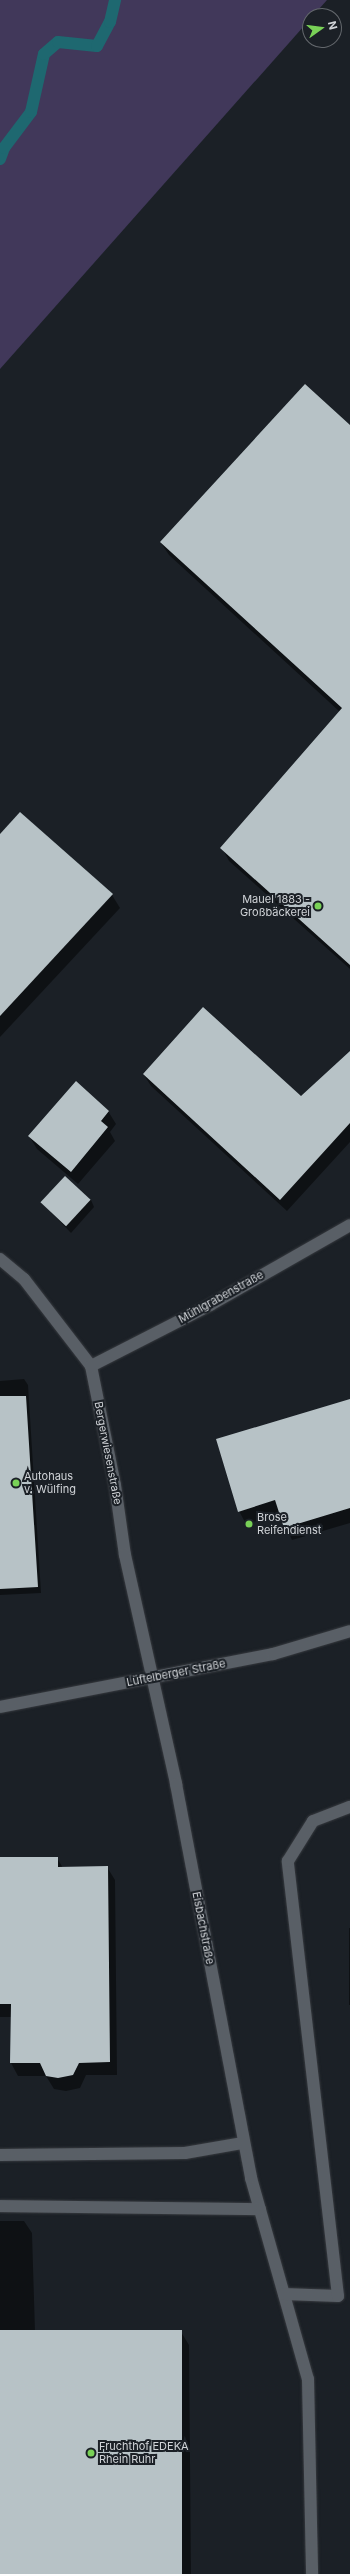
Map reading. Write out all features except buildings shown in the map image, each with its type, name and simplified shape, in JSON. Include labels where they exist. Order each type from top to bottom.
[{"type":"street","name":"Mühlgrabenstraße","points":[[91,1366],[210,1305],[350,1224]]},
{"type":"street","name":"Bergerwiesenstraße","points":[[0,1259],[24,1279],[91,1366],[115,1484],[125,1555],[152,1679]]},
{"type":"street","name":"Lüftelberger Straße","points":[[0,1707],[152,1679],[273,1654],[350,1631]]},
{"type":"street","name":"Eisbachstraße","points":[[152,1679],[176,1784],[243,2143],[251,2178],[308,2379],[312,2574]]},
{"type":"street","points":[[284,2294],[338,2296],[288,1861],[313,1821],[350,1807]]},
{"type":"street","points":[[0,2155],[185,2153],[243,2143]]},
{"type":"street","points":[[0,2206],[260,2209]]},
{"type":"shaded area","points":[[0,0],[327,0],[320,8],[302,8],[302,28],[0,369]]},
{"type":"waterway","points":[[0,159],[4,148],[31,112],[44,54],[58,42],[97,46],[110,22],[115,0]]},
{"type":"place","name":"Mauel 1883 - Großbäckerei","points":[[318,906]]},
{"type":"place","name":"Autohaus v. Wülfing","points":[[16,1483]]},
{"type":"place","name":"Brose Reifendienst","points":[[249,1524]]},
{"type":"place","name":"Fruchthof EDEKA Rhein Ruhr","points":[[91,2453]]}]
